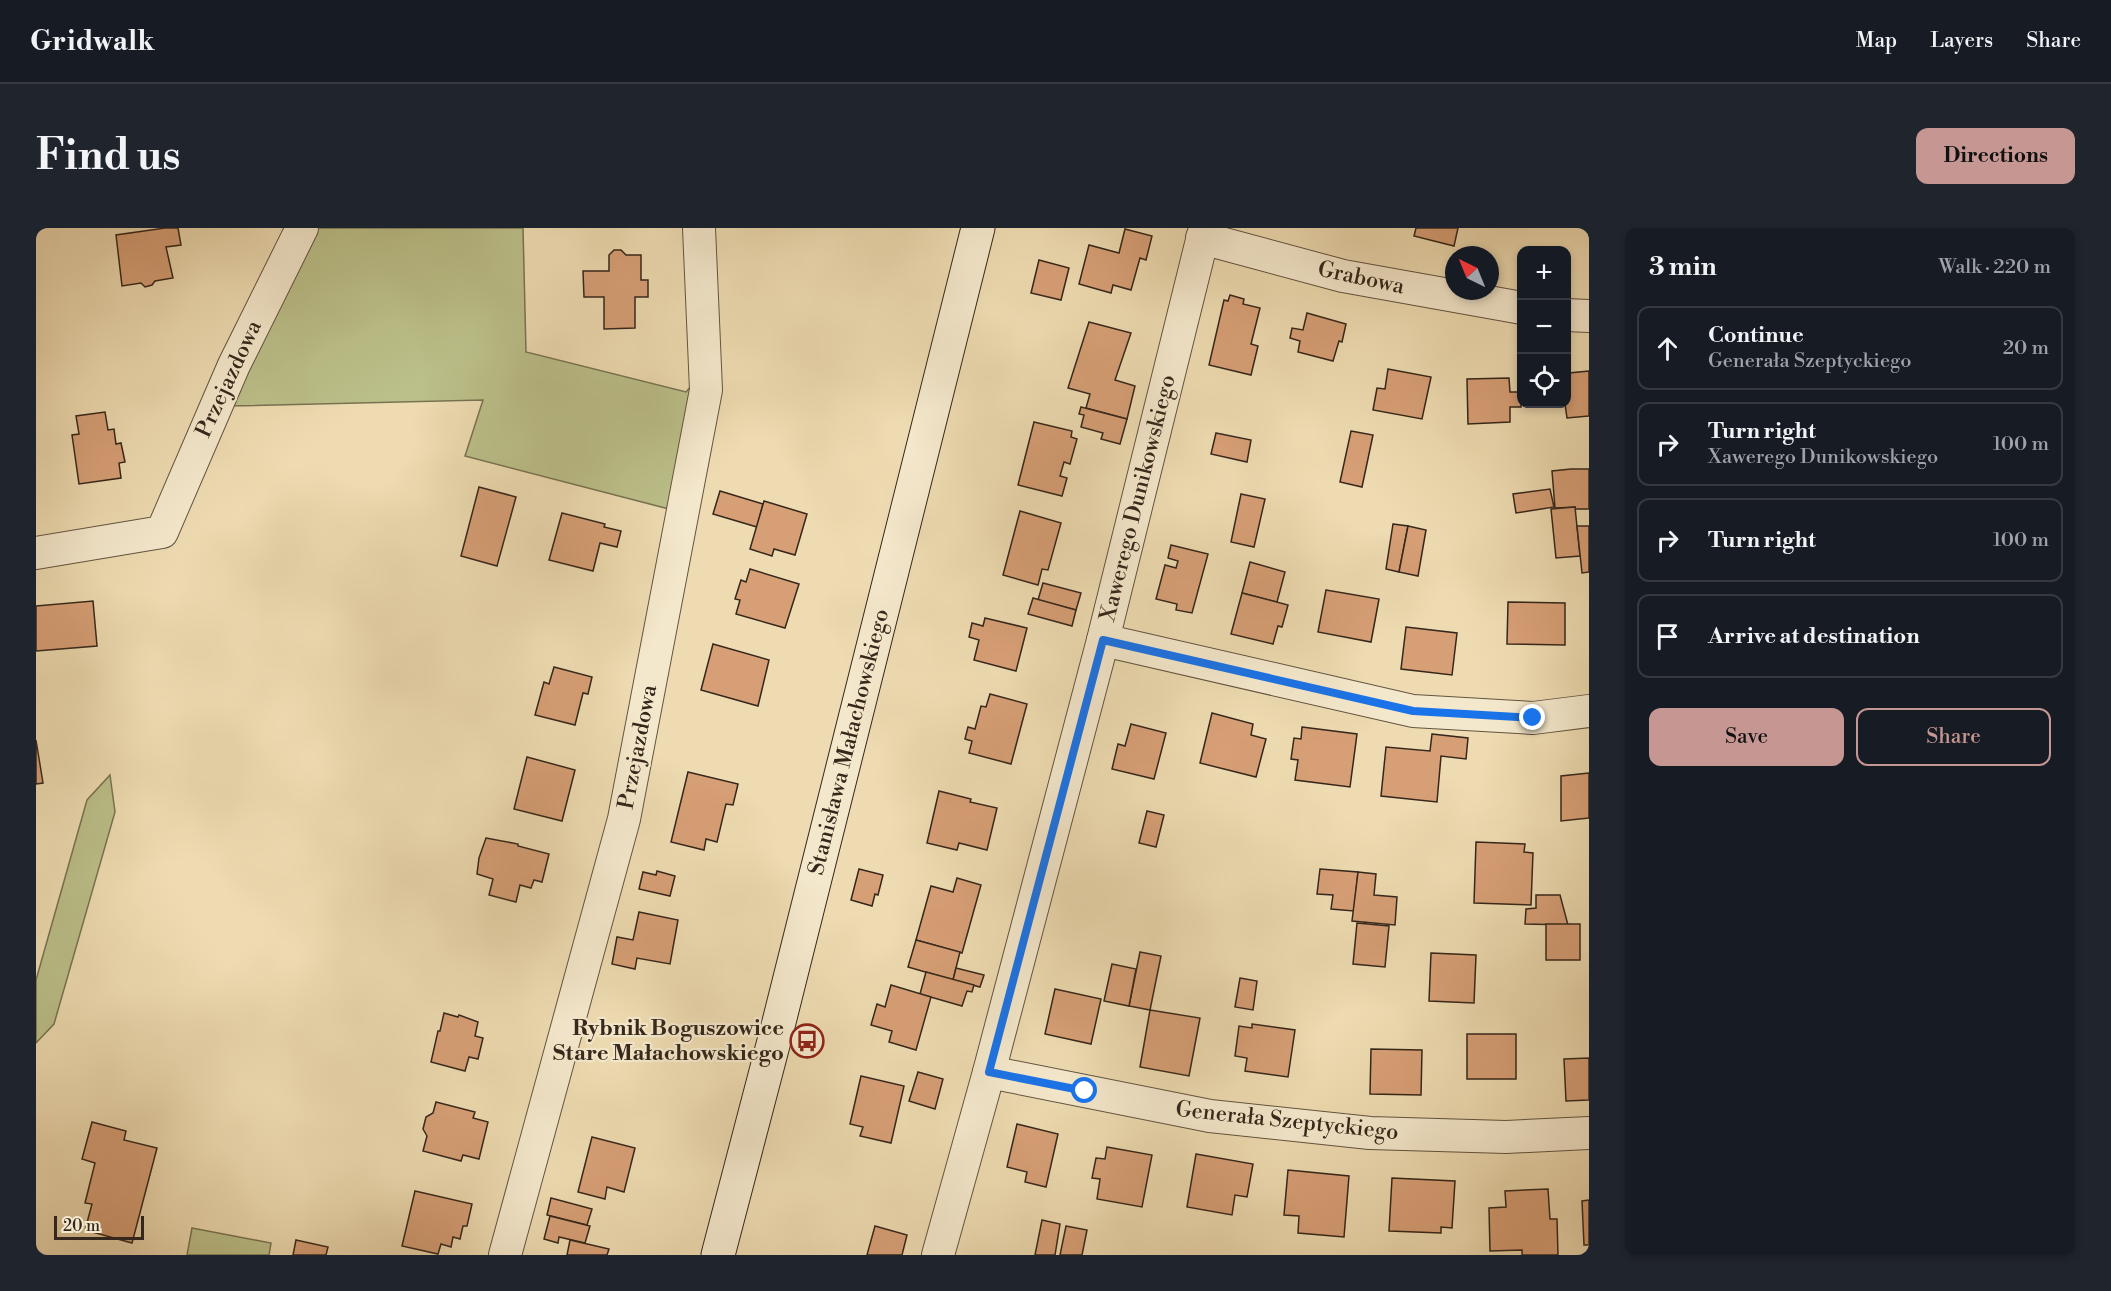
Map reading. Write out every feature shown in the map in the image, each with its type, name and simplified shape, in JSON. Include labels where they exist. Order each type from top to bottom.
[{"type":"street","name":"Przejazdowa","points":[[36,554],[162,532],[234,365],[302,228]]},
{"type":"street","name":"Przejazdowa","points":[[504,1255],[624,819],[706,390],[699,228]]},
{"type":"street","name":"Stanisława Małachowskiego","points":[[718,1255],[779,1022],[978,228]]},
{"type":"street","name":"Grabowa","points":[[1203,233],[1343,276],[1517,307]]},
{"type":"street","name":"Xawerego Dunikowskiego","points":[[938,1255],[989,1072],[1103,640],[1203,233]]},
{"type":"street","points":[[1571,315],[1589,316]]},
{"type":"street","points":[[1103,640],[1413,711],[1533,718],[1589,711]]},
{"type":"street","name":"Generała Szeptyckiego","points":[[989,1072],[1210,1116],[1370,1133],[1506,1137],[1589,1133]]},
{"type":"green space","points":[[310,228],[523,228],[526,352],[686,392],[696,380],[669,509],[465,456],[483,400],[230,406]]},
{"type":"green space","points":[[110,775],[115,812],[54,1024],[36,1043],[36,980],[87,800]]},
{"type":"green space","points":[[192,1228],[271,1243],[269,1255],[187,1255]]},
{"type":"building","points":[[178,228],[181,245],[166,247],[173,278],[155,281],[152,285],[145,287],[141,283],[122,286],[116,235]]},
{"type":"building","points":[[1416,228],[1458,228],[1454,246],[1414,236]]},
{"type":"building","points":[[1125,229],[1152,236],[1146,260],[1140,258],[1131,290],[1113,285],[1111,293],[1079,284],[1089,245],[1119,253]]},
{"type":"building","points":[[614,250],[621,250],[626,255],[641,255],[641,280],[648,280],[648,297],[635,297],[635,328],[604,329],[604,297],[584,297],[583,271],[609,271],[609,255]]},
{"type":"building","points":[[1039,260],[1069,268],[1061,300],[1031,293]]},
{"type":"building","points":[[1230,295],[1244,299],[1243,304],[1260,308],[1251,344],[1258,346],[1251,375],[1209,365],[1224,300],[1228,301]]},
{"type":"building","points":[[1307,313],[1346,324],[1342,342],[1339,341],[1333,361],[1298,352],[1300,341],[1290,338],[1292,328],[1303,330]]},
{"type":"building","points":[[1089,322],[1131,333],[1115,380],[1135,386],[1127,419],[1086,408],[1090,394],[1068,388]]},
{"type":"building","points":[[1388,369],[1431,377],[1422,419],[1373,410],[1377,388],[1385,389]]},
{"type":"building","points":[[1589,371],[1589,416],[1567,418],[1566,408],[1571,408],[1571,373]]},
{"type":"building","points":[[1509,378],[1510,392],[1517,392],[1517,407],[1510,407],[1510,422],[1468,424],[1467,379]]},
{"type":"building","points":[[1081,407],[1127,419],[1120,444],[1101,439],[1103,433],[1081,427],[1084,415],[1079,414]]},
{"type":"building","points":[[105,412],[108,430],[114,429],[116,444],[121,443],[125,462],[119,463],[121,478],[79,484],[72,435],[79,434],[76,416]]},
{"type":"building","points":[[1034,422],[1072,431],[1071,437],[1077,439],[1070,464],[1064,462],[1060,476],[1067,478],[1062,496],[1018,485]]},
{"type":"building","points":[[1351,431],[1373,435],[1362,487],[1340,482]]},
{"type":"building","points":[[1216,433],[1251,440],[1247,462],[1211,454]]},
{"type":"building","points":[[1589,469],[1589,509],[1555,508],[1552,471]]},
{"type":"building","points":[[479,487],[516,497],[497,566],[461,556]]},
{"type":"building","points":[[1550,489],[1554,507],[1516,513],[1513,494]]},
{"type":"building","points":[[720,491],[763,504],[757,527],[713,514]]},
{"type":"building","points":[[1241,494],[1265,499],[1254,547],[1231,542]]},
{"type":"building","points":[[764,501],[807,514],[795,555],[774,549],[772,556],[750,549]]},
{"type":"building","points":[[1575,507],[1580,556],[1556,558],[1551,509]]},
{"type":"building","points":[[1020,511],[1061,523],[1048,570],[1042,569],[1038,585],[1003,575]]},
{"type":"building","points":[[562,513],[605,524],[604,527],[621,531],[617,547],[600,543],[593,571],[549,560]]},
{"type":"building","points":[[1393,524],[1408,526],[1399,572],[1386,569]]},
{"type":"building","points":[[1408,526],[1426,530],[1418,576],[1399,572]]},
{"type":"building","points":[[1577,526],[1589,526],[1589,572],[1582,573]]},
{"type":"building","points":[[1171,545],[1208,554],[1192,613],[1176,610],[1177,604],[1156,599],[1165,565],[1176,568],[1178,561],[1168,558]]},
{"type":"building","points":[[1250,562],[1285,572],[1277,602],[1242,593]]},
{"type":"building","points":[[750,569],[799,584],[785,628],[736,614],[740,600],[735,599],[741,580],[746,582]]},
{"type":"building","points":[[1043,583],[1081,593],[1076,610],[1038,600]]},
{"type":"building","points":[[1326,590],[1379,599],[1371,642],[1318,632]]},
{"type":"building","points":[[1242,593],[1288,605],[1282,627],[1278,626],[1273,644],[1231,634]]},
{"type":"building","points":[[1033,598],[1076,610],[1072,626],[1028,614]]},
{"type":"building","points":[[93,601],[97,646],[36,651],[36,606]]},
{"type":"building","points":[[1508,602],[1565,603],[1565,645],[1507,644]]},
{"type":"building","points":[[985,618],[1027,628],[1016,671],[974,660],[979,640],[969,637],[972,623],[983,626]]},
{"type":"building","points":[[1406,627],[1457,633],[1452,675],[1401,669]]},
{"type":"building","points":[[713,644],[769,660],[758,706],[701,690]]},
{"type":"building","points":[[554,667],[592,677],[588,694],[583,693],[575,725],[535,715],[544,682],[549,684]]},
{"type":"building","points":[[990,694],[1027,704],[1011,764],[969,753],[972,741],[965,739],[968,727],[975,729],[981,706],[986,707]]},
{"type":"building","points":[[1212,713],[1253,724],[1251,735],[1266,739],[1256,777],[1200,763]]},
{"type":"building","points":[[1131,724],[1166,733],[1154,779],[1112,769],[1118,744],[1125,746]]},
{"type":"building","points":[[1302,727],[1357,734],[1350,787],[1295,780],[1298,760],[1291,759],[1294,738],[1301,739]]},
{"type":"building","points":[[1432,734],[1468,738],[1466,759],[1441,756],[1437,802],[1381,796],[1386,747],[1430,751]]},
{"type":"building","points":[[36,740],[43,783],[36,784]]},
{"type":"building","points":[[527,757],[575,770],[562,821],[514,809]]},
{"type":"building","points":[[688,772],[738,784],[733,805],[726,804],[717,842],[706,839],[704,850],[671,842]]},
{"type":"building","points":[[1589,773],[1589,818],[1561,821],[1561,776]]},
{"type":"building","points":[[939,791],[971,799],[970,802],[997,808],[987,850],[959,843],[957,850],[927,843]]},
{"type":"building","points":[[1147,811],[1164,815],[1156,847],[1139,843]]},
{"type":"building","points":[[486,838],[518,844],[518,846],[549,854],[542,882],[534,880],[531,888],[520,885],[516,902],[489,895],[493,879],[477,874],[479,858]]},
{"type":"building","points":[[1476,842],[1525,844],[1524,852],[1533,853],[1531,905],[1474,903]]},
{"type":"building","points":[[859,869],[883,875],[878,895],[875,894],[872,906],[851,900]]},
{"type":"building","points":[[1320,869],[1358,872],[1354,911],[1331,909],[1333,895],[1317,894]]},
{"type":"building","points":[[657,871],[675,876],[670,896],[639,889],[643,872],[656,875]]},
{"type":"building","points":[[1358,872],[1376,874],[1374,895],[1397,897],[1395,925],[1352,921]]},
{"type":"building","points":[[957,878],[981,885],[962,953],[916,940],[931,886],[953,892]]},
{"type":"building","points":[[1536,895],[1560,895],[1568,925],[1525,924],[1526,909],[1536,908]]},
{"type":"building","points":[[639,912],[678,920],[670,964],[637,958],[635,969],[612,964],[617,937],[633,940]]},
{"type":"building","points":[[1357,923],[1389,926],[1385,967],[1353,964]]},
{"type":"building","points":[[1546,924],[1580,924],[1580,960],[1546,960]]},
{"type":"building","points":[[916,940],[960,952],[953,980],[908,967]]},
{"type":"building","points":[[1140,952],[1161,956],[1150,1010],[1129,1006]]},
{"type":"building","points":[[1431,953],[1476,955],[1474,1003],[1429,1001]]},
{"type":"building","points":[[1112,964],[1136,969],[1129,1006],[1104,1001]]},
{"type":"building","points":[[956,968],[984,975],[980,987],[953,980]]},
{"type":"building","points":[[926,972],[974,985],[972,992],[967,991],[962,1006],[920,994]]},
{"type":"building","points":[[1240,978],[1257,981],[1253,1010],[1235,1007]]},
{"type":"building","points":[[891,985],[931,997],[916,1050],[889,1042],[892,1031],[871,1025],[877,1004],[885,1007]]},
{"type":"building","points":[[1055,989],[1101,999],[1091,1044],[1045,1034]]},
{"type":"building","points":[[1150,1010],[1200,1018],[1189,1076],[1140,1067]]},
{"type":"building","points":[[444,1013],[458,1017],[459,1015],[478,1022],[475,1036],[483,1038],[478,1059],[469,1057],[465,1071],[431,1062]]},
{"type":"building","points":[[1252,1024],[1295,1030],[1288,1077],[1245,1071],[1247,1058],[1235,1056],[1239,1026],[1252,1028]]},
{"type":"building","points":[[1467,1034],[1516,1034],[1516,1079],[1467,1079]]},
{"type":"building","points":[[1371,1049],[1422,1050],[1421,1095],[1370,1094]]},
{"type":"building","points":[[1589,1058],[1589,1100],[1566,1101],[1564,1059]]},
{"type":"building","points":[[918,1072],[943,1079],[935,1109],[909,1101]]},
{"type":"building","points":[[861,1076],[904,1086],[891,1143],[860,1136],[863,1127],[850,1124]]},
{"type":"building","points":[[436,1102],[475,1112],[473,1118],[488,1122],[479,1159],[463,1155],[461,1161],[423,1151],[427,1136],[423,1129],[426,1117],[433,1113]]},
{"type":"building","points":[[92,1122],[126,1131],[124,1140],[157,1148],[132,1243],[85,1230],[92,1204],[85,1203],[95,1163],[82,1159]]},
{"type":"building","points":[[1017,1124],[1058,1134],[1046,1187],[1025,1182],[1027,1172],[1007,1167]]},
{"type":"building","points":[[592,1137],[635,1148],[624,1192],[607,1187],[605,1199],[578,1192]]},
{"type":"building","points":[[1107,1147],[1152,1155],[1142,1207],[1097,1199],[1100,1179],[1092,1178],[1096,1158],[1105,1159]]},
{"type":"building","points":[[1196,1154],[1253,1164],[1247,1197],[1235,1195],[1232,1215],[1187,1207]]},
{"type":"building","points":[[1288,1170],[1349,1176],[1344,1237],[1298,1233],[1299,1216],[1284,1215]]},
{"type":"building","points":[[1392,1178],[1455,1181],[1452,1228],[1441,1227],[1441,1233],[1389,1231]]},
{"type":"building","points":[[1548,1189],[1550,1219],[1557,1219],[1558,1255],[1522,1255],[1522,1250],[1490,1251],[1489,1208],[1506,1207],[1505,1191]]},
{"type":"building","points":[[415,1191],[472,1204],[467,1226],[463,1226],[460,1239],[453,1237],[451,1247],[441,1244],[438,1254],[402,1246]]},
{"type":"building","points":[[551,1198],[592,1209],[587,1225],[547,1215]]},
{"type":"building","points":[[1589,1200],[1589,1245],[1584,1245],[1582,1201]]},
{"type":"building","points":[[550,1216],[590,1226],[585,1243],[559,1237],[558,1243],[544,1239]]},
{"type":"building","points":[[1042,1220],[1060,1224],[1055,1255],[1035,1255]]},
{"type":"building","points":[[875,1226],[907,1235],[902,1255],[867,1255]]},
{"type":"building","points":[[1066,1226],[1087,1230],[1082,1255],[1060,1255]]},
{"type":"building","points":[[296,1240],[328,1247],[326,1255],[293,1255]]},
{"type":"building","points":[[570,1240],[609,1249],[607,1255],[567,1255]]},
{"type":"place","name":"Rybnik Boguszowice Stare Małachowskiego","points":[[807,1041]]},
{"type":"route","points":[[1085,1091],[989,1072],[1103,640],[1413,711],[1533,718]]}]
